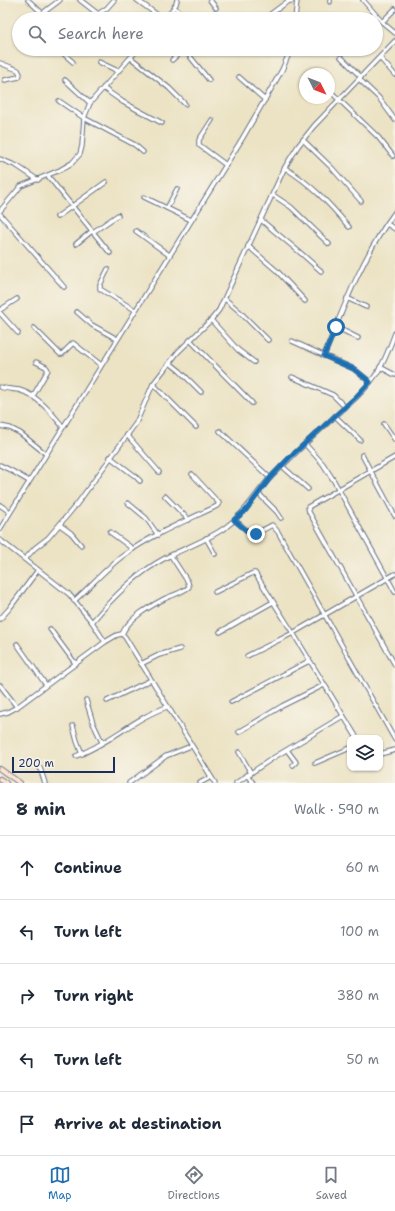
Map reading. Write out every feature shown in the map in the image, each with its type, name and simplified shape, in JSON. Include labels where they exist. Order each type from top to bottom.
[{"type":"main road","points":[[0,769],[20,783]]},
{"type":"main road","points":[[0,779],[6,783]]},
{"type":"street","points":[[28,0],[41,12]]},
{"type":"street","points":[[43,12],[60,0]]},
{"type":"street","points":[[80,0],[95,12]]},
{"type":"street","points":[[101,12],[114,0]]},
{"type":"street","points":[[137,0],[154,12]]},
{"type":"street","points":[[170,12],[177,0]]},
{"type":"street","points":[[210,0],[216,8]]},
{"type":"street","points":[[272,12],[286,1],[296,0],[295,12]]},
{"type":"street","points":[[365,1],[374,12]]},
{"type":"street","points":[[174,7],[180,12]]},
{"type":"street","points":[[383,21],[395,9]]},
{"type":"street","points":[[383,23],[395,33]]},
{"type":"street","points":[[383,55],[395,41]]},
{"type":"street","points":[[66,56],[73,62]]},
{"type":"street","points":[[172,60],[176,56]]},
{"type":"street","points":[[189,56],[208,80]]},
{"type":"street","points":[[0,529],[226,165],[265,100],[288,56]]},
{"type":"street","points":[[64,287],[0,213],[21,186],[60,170],[72,163],[80,154],[84,118],[90,103],[131,58],[163,83],[185,104]]},
{"type":"street","points":[[341,58],[379,98],[395,120]]},
{"type":"street","points":[[26,559],[60,525],[77,504],[127,435],[141,413],[153,384],[190,340],[219,310],[285,168],[303,140],[338,100],[380,58],[395,75]]},
{"type":"street","points":[[99,62],[118,71]]},
{"type":"street","points":[[0,63],[18,70],[20,74],[17,79],[5,80]]},
{"type":"street","points":[[239,78],[265,100]]},
{"type":"street","points":[[66,80],[90,103]]},
{"type":"street","points":[[103,88],[123,102],[162,123]]},
{"type":"street","points":[[335,97],[378,137],[393,156]]},
{"type":"street","points":[[59,101],[84,118],[135,145],[143,152]]},
{"type":"street","points":[[212,120],[200,140],[200,145],[226,165]]},
{"type":"street","points":[[303,140],[332,168],[361,201]]},
{"type":"street","points":[[0,159],[17,166],[38,180]]},
{"type":"street","points":[[285,168],[310,185],[349,227]]},
{"type":"street","points":[[48,176],[110,252]]},
{"type":"street","points":[[57,217],[106,182]]},
{"type":"street","points":[[167,208],[177,189]]},
{"type":"street","points":[[273,195],[292,207],[329,244]]},
{"type":"street","points":[[144,197],[191,220]]},
{"type":"street","points":[[324,356],[355,280],[395,212]]},
{"type":"street","points":[[76,244],[118,215]]},
{"type":"street","points":[[261,220],[321,271]]},
{"type":"street","points":[[387,224],[395,229]]},
{"type":"street","points":[[136,231],[169,255]]},
{"type":"street","points":[[248,246],[277,271],[305,301]]},
{"type":"street","points":[[108,268],[100,285],[100,289],[135,310]]},
{"type":"street","points":[[348,298],[366,306]]},
{"type":"street","points":[[0,310],[17,299]]},
{"type":"street","points":[[225,299],[239,310],[268,340]]},
{"type":"street","points":[[77,312],[86,321],[117,339]]},
{"type":"street","points":[[0,313],[18,333]]},
{"type":"street","points":[[211,320],[238,350],[254,362]]},
{"type":"street","points":[[336,327],[358,338]]},
{"type":"street","points":[[34,328],[60,354],[62,354],[73,343],[101,365]]},
{"type":"street","points":[[92,622],[115,597],[138,576],[171,556],[226,527],[246,510],[270,478],[370,382],[380,367],[395,333]]},
{"type":"street","points":[[190,340],[252,403]]},
{"type":"street","points":[[292,341],[354,369],[370,382]]},
{"type":"street","points":[[33,396],[48,370],[46,367],[36,362]]},
{"type":"street","points":[[170,363],[201,392]]},
{"type":"street","points":[[380,367],[395,375]]},
{"type":"street","points":[[292,377],[333,396],[345,407]]},
{"type":"street","points":[[153,384],[196,427]]},
{"type":"street","points":[[0,387],[17,390],[33,396],[64,427]]},
{"type":"street","points":[[335,416],[360,440]]},
{"type":"street","points":[[384,424],[395,440]]},
{"type":"street","points":[[0,426],[10,428],[20,433],[46,454]]},
{"type":"street","points":[[220,431],[270,478]]},
{"type":"street","points":[[127,435],[159,472]]},
{"type":"street","points":[[305,444],[323,464],[395,592]]},
{"type":"street","points":[[362,455],[395,516]]},
{"type":"street","points":[[110,457],[140,481]]},
{"type":"street","points":[[395,457],[308,507],[309,512],[395,665]]},
{"type":"street","points":[[0,465],[29,481]]},
{"type":"street","points":[[282,466],[308,489]]},
{"type":"street","points":[[74,601],[109,568],[133,549],[218,504],[192,474]]},
{"type":"street","points":[[258,493],[281,518]]},
{"type":"street","points":[[165,496],[189,520]]},
{"type":"street","points":[[128,503],[146,518],[158,535]]},
{"type":"street","points":[[0,505],[10,512]]},
{"type":"street","points":[[234,520],[251,534],[256,534],[272,525],[274,526],[395,740]]},
{"type":"street","points":[[60,525],[71,533],[81,545]]},
{"type":"street","points":[[110,532],[133,549]]},
{"type":"street","points":[[206,538],[214,554]]},
{"type":"street","points":[[0,540],[61,588],[92,622],[105,642]]},
{"type":"street","points":[[0,714],[8,712],[105,642],[117,635],[122,634],[128,624],[142,613],[164,599],[189,587],[188,582],[171,556]]},
{"type":"street","points":[[0,619],[38,570]]},
{"type":"street","points":[[215,592],[255,573],[355,735]]},
{"type":"street","points":[[247,656],[293,633],[395,574]]},
{"type":"street","points":[[220,632],[273,602]]},
{"type":"street","points":[[50,629],[75,663]]},
{"type":"street","points":[[122,634],[215,783]]},
{"type":"street","points":[[17,644],[46,685]]},
{"type":"street","points":[[141,664],[159,655],[180,648]]},
{"type":"street","points":[[231,702],[309,661]]},
{"type":"street","points":[[107,701],[151,680]]},
{"type":"street","points":[[0,685],[17,706]]},
{"type":"street","points":[[239,732],[282,706],[324,685]]},
{"type":"street","points":[[86,700],[93,723],[102,742]]},
{"type":"street","points":[[76,756],[116,735],[144,716],[167,707]]},
{"type":"street","points":[[236,783],[343,716]]},
{"type":"street","points":[[73,726],[82,754]]},
{"type":"street","points":[[129,783],[150,766],[166,756],[191,746]]},
{"type":"street","points":[[315,763],[347,749]]},
{"type":"street","points":[[287,750],[296,762],[293,765]]},
{"type":"street","points":[[383,753],[395,750]]},
{"type":"street","points":[[239,752],[253,783]]},
{"type":"street","points":[[40,768],[45,783]]},
{"type":"street","points":[[200,783],[211,777]]},
{"type":"route","points":[[256,534],[251,534],[234,520],[246,510],[270,478],[289,458],[357,396],[370,382],[354,369],[324,356],[336,327]]}]
